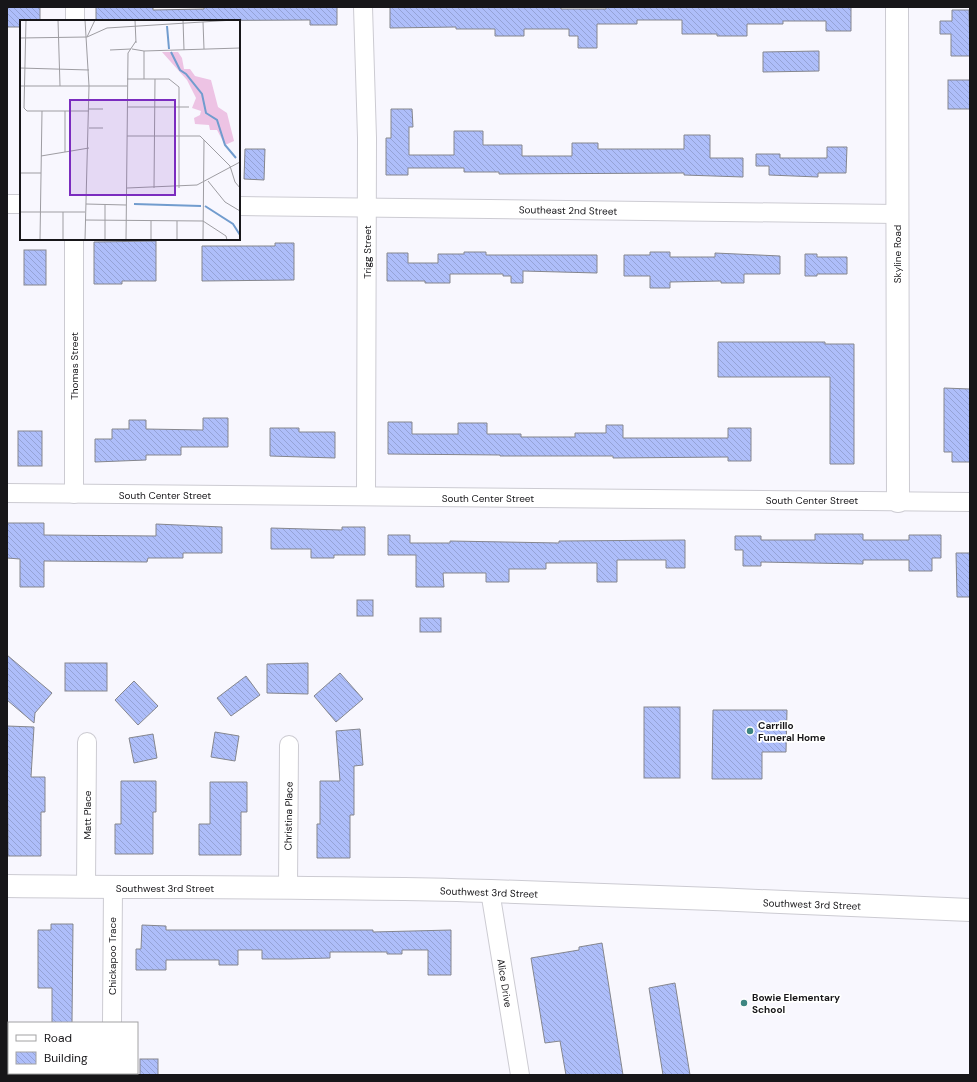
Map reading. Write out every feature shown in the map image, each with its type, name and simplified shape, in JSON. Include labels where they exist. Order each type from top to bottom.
[{"type":"street","points":[[75,7],[75,20]]},
{"type":"street","name":"Trigg Street","points":[[363,7],[367,208],[366,496]]},
{"type":"street","name":"Skyline Road","points":[[897,7],[898,501]]},
{"type":"street","points":[[7,204],[20,204]]},
{"type":"street","name":"Southeast 2nd Street","points":[[240,206],[897,214]]},
{"type":"street","name":"Thomas Street","points":[[74,240],[74,494]]},
{"type":"street","name":"South Center Street","points":[[7,493],[970,502]]},
{"type":"street","name":"Matt Place","points":[[86,887],[87,742]]},
{"type":"street","name":"Christina Place","points":[[288,888],[289,745]]},
{"type":"street","name":"Southwest 3rd Street","points":[[7,886],[490,891],[970,910]]},
{"type":"street","name":"Chickapoo Trace","points":[[112,1022],[113,888]]},
{"type":"street","name":"Alice Drive","points":[[490,891],[520,1075]]},
{"type":"building","points":[[7,7],[40,7],[40,20],[20,20],[20,27],[7,27]]},
{"type":"building","points":[[96,7],[153,7],[153,10],[204,9],[204,7],[337,7],[337,25],[310,25],[310,20],[96,20]]},
{"type":"building","points":[[390,7],[561,7],[561,9],[606,9],[606,7],[851,7],[851,31],[826,31],[826,21],[783,21],[783,24],[747,24],[747,36],[717,36],[717,34],[682,34],[682,20],[637,20],[637,24],[597,24],[597,48],[578,48],[578,36],[569,36],[569,29],[524,29],[524,36],[495,36],[495,29],[456,29],[456,27],[390,28]]},
{"type":"building","points":[[952,10],[969,10],[970,56],[951,56],[951,34],[940,34],[940,21],[952,21]]},
{"type":"building","points":[[819,51],[819,71],[763,72],[763,52]]},
{"type":"building","points":[[948,80],[970,80],[970,109],[948,109]]},
{"type":"building","points":[[391,109],[412,109],[413,127],[409,127],[409,155],[454,155],[454,131],[483,131],[483,145],[522,145],[522,156],[572,156],[572,143],[598,143],[598,149],[684,149],[684,135],[710,135],[710,158],[743,158],[743,177],[684,175],[684,173],[499,174],[499,172],[464,172],[464,168],[408,168],[408,175],[386,175],[386,138],[391,138]]},
{"type":"building","points":[[827,147],[847,147],[846,173],[818,173],[818,177],[769,175],[769,166],[756,166],[756,154],[780,154],[780,158],[827,158]]},
{"type":"building","points":[[245,149],[265,149],[264,180],[244,179]]},
{"type":"building","points":[[156,241],[156,281],[122,281],[122,284],[94,284],[94,242]]},
{"type":"building","points":[[275,243],[294,243],[294,280],[202,281],[202,246],[275,246]]},
{"type":"building","points":[[24,250],[46,250],[46,285],[24,285]]},
{"type":"building","points":[[464,252],[486,252],[486,255],[597,255],[597,273],[523,271],[523,283],[511,283],[511,276],[503,276],[503,274],[450,274],[450,283],[425,283],[425,281],[387,281],[387,253],[408,253],[408,263],[438,263],[438,254],[464,254]]},
{"type":"building","points":[[650,252],[670,252],[670,257],[715,257],[715,253],[780,256],[780,274],[744,274],[744,283],[721,283],[721,281],[670,282],[670,288],[650,288],[650,276],[624,276],[624,255],[650,255]]},
{"type":"building","points":[[805,254],[817,254],[817,257],[847,257],[847,274],[817,274],[817,276],[805,276]]},
{"type":"building","points":[[718,342],[825,342],[825,344],[854,344],[854,464],[830,464],[830,377],[718,377]]},
{"type":"building","points":[[944,388],[970,389],[970,462],[952,462],[952,452],[944,452]]},
{"type":"building","points":[[203,418],[228,418],[228,447],[181,447],[181,455],[146,455],[146,460],[95,462],[95,439],[112,439],[112,429],[129,429],[129,420],[146,420],[146,429],[203,430]]},
{"type":"building","points":[[388,422],[412,422],[412,434],[458,434],[458,423],[487,423],[487,434],[521,434],[521,437],[575,437],[575,433],[606,433],[606,425],[623,425],[623,438],[728,438],[728,428],[751,428],[751,461],[728,461],[728,457],[613,458],[613,456],[388,454]]},
{"type":"building","points":[[270,428],[299,428],[299,432],[335,432],[335,458],[270,456]]},
{"type":"building","points":[[18,431],[42,431],[42,466],[18,466]]},
{"type":"building","points":[[7,523],[44,523],[44,535],[156,536],[156,524],[222,527],[222,553],[183,553],[183,558],[148,558],[147,562],[44,561],[44,587],[20,587],[20,559],[7,558]]},
{"type":"building","points":[[342,527],[365,527],[365,555],[334,555],[334,558],[311,558],[311,549],[271,549],[271,528],[342,530]]},
{"type":"building","points":[[815,534],[863,534],[863,540],[909,540],[909,535],[941,535],[941,558],[932,558],[932,571],[909,571],[909,560],[863,560],[863,564],[761,562],[761,566],[743,566],[743,550],[735,550],[735,536],[761,536],[761,540],[815,540]]},
{"type":"building","points":[[388,535],[410,535],[410,543],[450,543],[450,541],[559,543],[559,541],[685,540],[685,568],[666,568],[666,560],[617,560],[617,582],[597,582],[597,563],[546,563],[546,569],[509,569],[509,582],[486,582],[486,573],[443,573],[444,587],[416,587],[416,555],[388,555]]},
{"type":"building","points":[[956,553],[970,553],[970,597],[957,597]]},
{"type":"building","points":[[357,600],[373,600],[373,616],[357,616]]},
{"type":"building","points":[[420,618],[441,618],[441,632],[420,632]]},
{"type":"building","points":[[7,655],[52,693],[35,713],[34,723],[7,700]]},
{"type":"building","points":[[65,663],[107,663],[107,691],[65,691]]},
{"type":"building","points":[[308,663],[308,694],[267,693],[267,664]]},
{"type":"building","points":[[340,673],[363,699],[336,722],[314,696]]},
{"type":"building","points":[[246,676],[260,695],[231,716],[217,698]]},
{"type":"building","points":[[134,681],[158,706],[138,725],[115,700]]},
{"type":"building","points":[[644,707],[680,707],[680,778],[644,778]]},
{"type":"building","name":"Carrillo Funeral Home","points":[[713,710],[787,710],[786,752],[762,752],[762,779],[712,779]]},
{"type":"building","points":[[7,726],[34,727],[31,777],[45,777],[45,812],[41,812],[41,856],[8,856]]},
{"type":"building","points":[[360,729],[363,765],[354,766],[354,815],[350,815],[350,858],[317,858],[317,824],[320,824],[320,781],[340,781],[336,731]]},
{"type":"building","points":[[215,732],[239,736],[235,761],[211,757]]},
{"type":"building","points":[[153,734],[157,758],[134,763],[129,738]]},
{"type":"building","points":[[121,781],[156,781],[156,812],[153,812],[153,854],[115,854],[115,824],[121,824]]},
{"type":"building","points":[[210,782],[247,782],[247,812],[241,812],[241,855],[199,855],[199,824],[210,824]]},
{"type":"building","points":[[51,924],[73,924],[72,1022],[52,1022],[52,988],[38,988],[38,930],[51,930]]},
{"type":"building","points":[[142,925],[166,926],[166,930],[373,930],[373,932],[451,930],[451,975],[428,975],[428,950],[402,950],[402,954],[387,954],[387,952],[330,952],[330,958],[262,959],[262,950],[238,950],[238,965],[219,965],[219,960],[166,960],[166,970],[136,970],[136,949],[141,949]]},
{"type":"building","points":[[602,943],[623,1075],[566,1075],[560,1041],[545,1043],[531,958],[579,950],[579,947]]},
{"type":"building","points":[[675,983],[690,1075],[663,1075],[649,988]]},
{"type":"building","points":[[140,1059],[158,1059],[158,1075],[140,1075]]},
{"type":"place","name":"Carrillo Funeral Home","points":[[750,731]]},
{"type":"place","name":"Bowie Elementary School","points":[[744,1003]]}]
